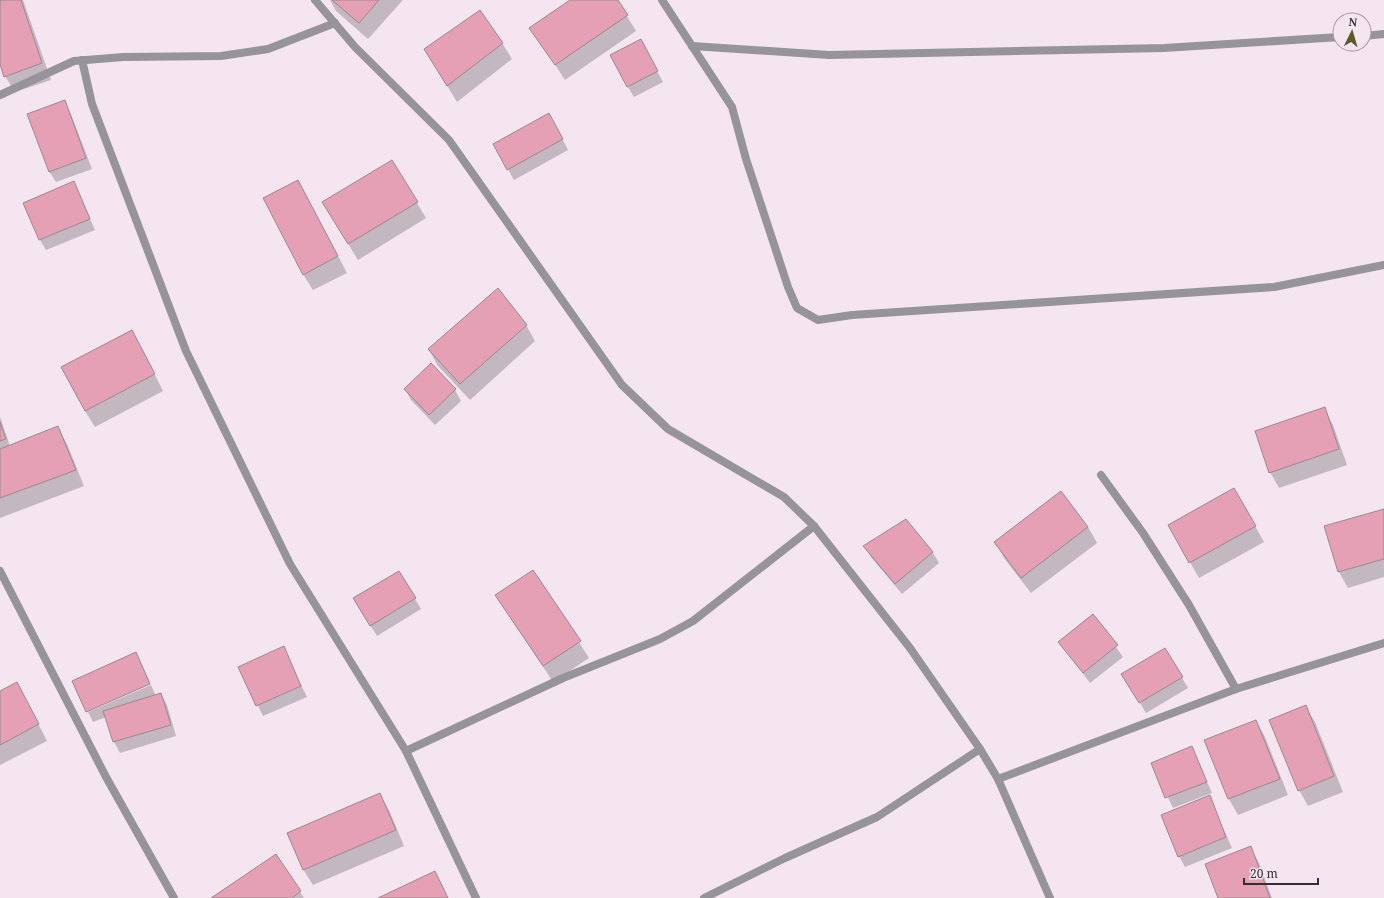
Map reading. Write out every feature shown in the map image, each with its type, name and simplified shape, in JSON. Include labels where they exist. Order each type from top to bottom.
[{"type":"street","points":[[316,0],[355,47],[449,140],[622,385],[668,429],[784,497],[814,526],[910,648],[980,749],[998,779],[1050,898]]},
{"type":"street","points":[[662,0],[732,107],[746,160],[788,287],[797,308],[818,320],[852,314],[1274,287],[1384,264]]},
{"type":"street","points":[[0,95],[74,61],[220,56],[268,49],[335,23]]},
{"type":"street","points":[[1372,35],[1384,34]]},
{"type":"street","points":[[692,46],[829,55],[1164,48],[1332,38]]},
{"type":"street","points":[[82,60],[92,104],[186,351],[290,564],[406,751],[476,898]]},
{"type":"street","points":[[1101,475],[1143,533],[1189,605],[1236,689]]},
{"type":"street","points":[[406,751],[564,678],[660,639],[693,621],[814,526]]},
{"type":"street","points":[[0,570],[106,777],[174,898]]},
{"type":"street","points":[[998,779],[1236,689],[1384,643]]},
{"type":"street","points":[[704,898],[785,858],[877,817],[980,749]]},
{"type":"building","points":[[0,0],[21,0],[42,63],[4,77],[0,64]]},
{"type":"building","points":[[332,0],[379,0],[359,23]]},
{"type":"building","points":[[570,0],[618,0],[628,15],[555,65],[529,28]]},
{"type":"building","points":[[480,10],[503,43],[447,86],[424,49]]},
{"type":"building","points":[[641,39],[658,71],[627,87],[610,55]]},
{"type":"building","points":[[65,100],[86,158],[49,172],[27,114]]},
{"type":"building","points":[[549,113],[563,139],[507,170],[493,144]]},
{"type":"building","points":[[392,160],[418,202],[348,244],[322,202]]},
{"type":"building","points":[[298,180],[338,256],[303,275],[263,198]]},
{"type":"building","points":[[74,181],[90,219],[39,240],[23,203]]},
{"type":"building","points":[[498,288],[527,325],[460,384],[428,349]]},
{"type":"building","points":[[132,330],[155,374],[85,411],[61,367]]},
{"type":"building","points":[[431,363],[456,389],[429,415],[404,389]]},
{"type":"building","points":[[1325,407],[1339,449],[1269,473],[1255,431]]},
{"type":"building","points":[[0,422],[6,439],[0,441]]},
{"type":"building","points":[[58,426],[76,470],[0,498],[0,449]]},
{"type":"building","points":[[1234,488],[1256,526],[1189,563],[1168,525]]},
{"type":"building","points":[[1061,491],[1088,527],[1021,578],[994,542]]},
{"type":"building","points":[[1384,509],[1384,559],[1338,572],[1324,526]]},
{"type":"building","points":[[906,519],[933,552],[895,584],[863,546]]},
{"type":"building","points":[[533,570],[581,641],[543,666],[495,595]]},
{"type":"building","points":[[399,571],[416,598],[370,626],[353,598]]},
{"type":"building","points":[[1093,614],[1118,645],[1083,673],[1058,642]]},
{"type":"building","points":[[284,646],[301,686],[256,706],[238,667]]},
{"type":"building","points":[[1165,648],[1183,677],[1139,703],[1121,674]]},
{"type":"building","points":[[136,652],[150,684],[86,712],[72,681]]},
{"type":"building","points":[[17,682],[39,724],[0,745],[0,691]]},
{"type":"building","points":[[161,693],[171,725],[113,742],[103,711]]},
{"type":"building","points":[[1306,705],[1334,776],[1298,791],[1269,720]]},
{"type":"building","points":[[1256,720],[1280,779],[1228,799],[1204,740]]},
{"type":"building","points":[[1192,746],[1207,782],[1165,798],[1151,763]]},
{"type":"building","points":[[380,793],[396,830],[303,870],[287,833]]},
{"type":"building","points":[[1210,795],[1226,837],[1178,857],[1161,815]]},
{"type":"building","points":[[1251,846],[1270,898],[1218,898],[1205,864]]},
{"type":"building","points":[[276,854],[301,891],[292,898],[211,898]]},
{"type":"building","points":[[435,871],[448,898],[378,898]]}]
